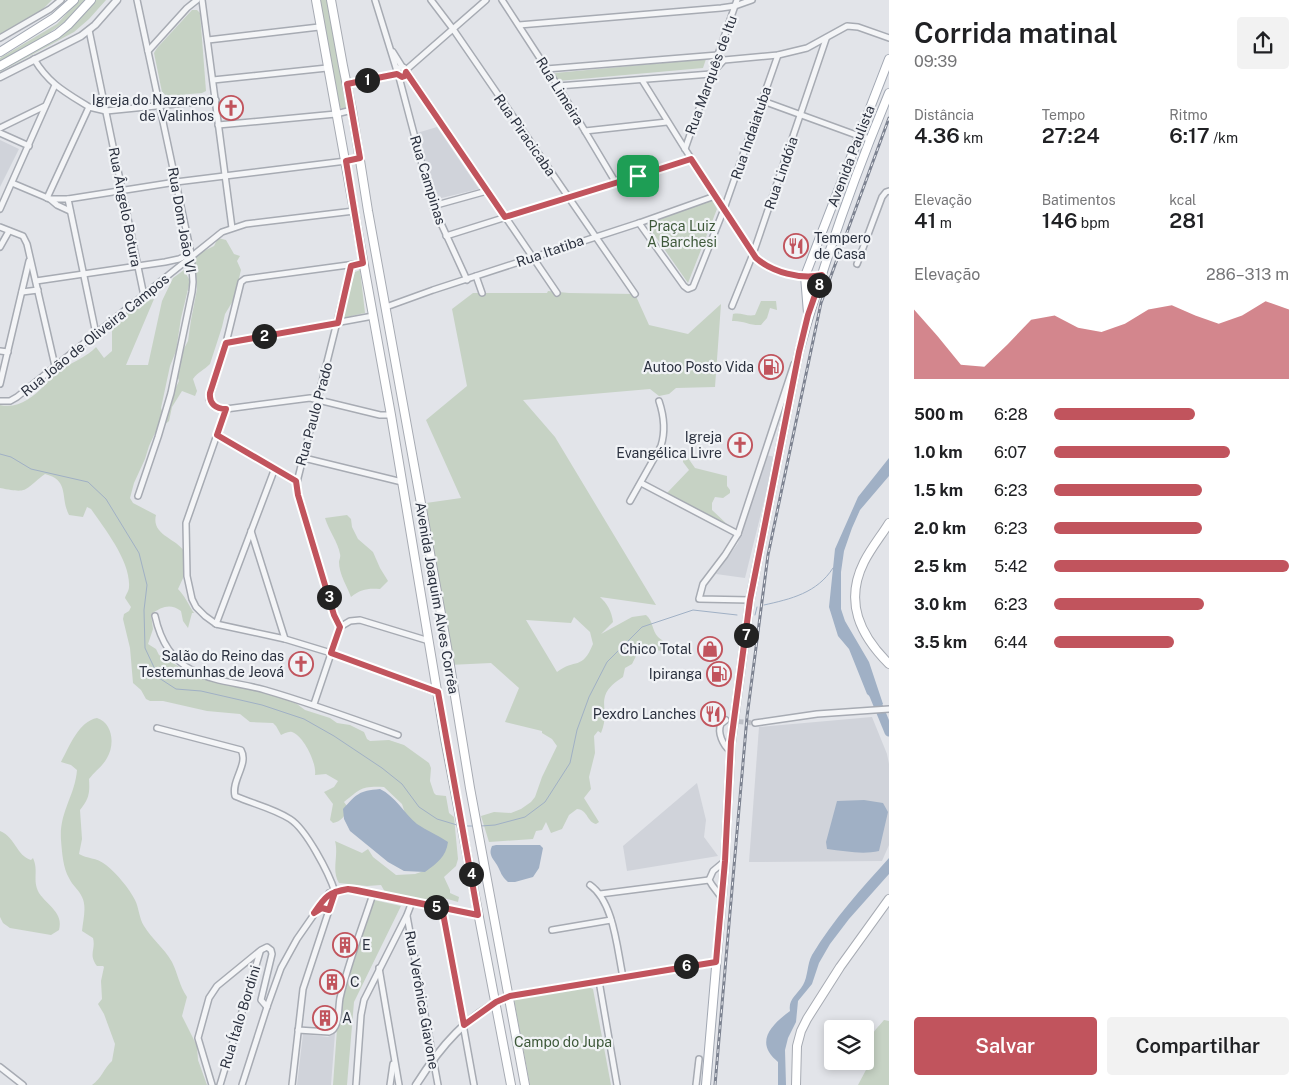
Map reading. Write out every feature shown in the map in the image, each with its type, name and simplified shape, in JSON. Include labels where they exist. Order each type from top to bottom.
[{"type":"main road","points":[[0,52],[54,18],[74,0]]},
{"type":"main road","points":[[0,66],[57,34],[91,0]]},
{"type":"main road","name":"Avenida Joaquim Alves Corrêa","points":[[316,0],[319,27],[346,161],[391,415],[445,739],[511,1085]]},
{"type":"main road","name":"Avenida Joaquim Alves Corrêa","points":[[331,0],[445,638],[471,798],[510,996],[525,1085]]},
{"type":"main road","name":"Avenida Paulista","points":[[808,315],[805,276],[889,59]]},
{"type":"main road","name":"Avenida Paulista","points":[[808,315],[870,138],[889,93]]},
{"type":"main road","points":[[706,1085],[725,861],[730,751],[750,600],[808,315]]},
{"type":"main road","points":[[888,525],[863,565],[856,583],[855,600],[856,612],[866,638],[889,664]]},
{"type":"main road","points":[[445,739],[455,739],[460,735]]},
{"type":"main road","points":[[457,801],[463,796],[471,798]]},
{"type":"main road","points":[[458,810],[468,810],[473,807]]},
{"type":"main road","points":[[796,1085],[798,1046],[801,1031],[840,967],[889,899]]},
{"type":"street","points":[[0,38],[50,9],[61,0]]},
{"type":"street","points":[[0,77],[73,41],[89,30],[117,0]]},
{"type":"street","name":"Rua Dom João VI","points":[[137,0],[191,255],[193,282],[171,393],[138,496]]},
{"type":"street","points":[[148,51],[187,8],[197,0]]},
{"type":"street","points":[[202,0],[232,228]]},
{"type":"street","name":"Rua Campinas","points":[[375,0],[398,74],[433,206],[466,280]]},
{"type":"street","name":"Rua Piracicaba","points":[[431,0],[453,29],[635,294]]},
{"type":"street","points":[[347,84],[398,74],[404,77],[405,70],[486,0]]},
{"type":"street","name":"Rua Limeira","points":[[502,0],[558,86],[616,182]]},
{"type":"street","points":[[519,25],[752,0]]},
{"type":"street","name":"Rua Marquês de Itu","points":[[685,149],[736,3]]},
{"type":"street","points":[[558,86],[711,74],[724,60],[778,56],[807,48],[847,26],[858,27],[889,38]]},
{"type":"street","points":[[208,40],[319,27]]},
{"type":"street","name":"Rua Ângelo Botura","points":[[89,30],[144,296]]},
{"type":"street","name":"Rua Lindóia","points":[[732,306],[753,254],[826,39]]},
{"type":"street","name":"Rua Campinas","points":[[390,47],[557,293]]},
{"type":"street","points":[[546,70],[718,55],[724,60]]},
{"type":"street","name":"Rua Indaiatuba","points":[[639,222],[687,289],[693,287],[724,209],[778,56]]},
{"type":"street","points":[[34,59],[46,78],[55,85],[89,107],[106,112],[216,100]]},
{"type":"street","points":[[214,80],[327,68]]},
{"type":"street","points":[[398,74],[398,68],[405,70]]},
{"type":"street","points":[[642,80],[667,122],[753,254],[764,265],[773,269],[805,276],[822,275]]},
{"type":"street","points":[[0,210],[55,85]]},
{"type":"street","points":[[763,101],[859,136],[870,138]]},
{"type":"street","points":[[0,128],[46,106]]},
{"type":"street","points":[[48,199],[89,107]]},
{"type":"street","points":[[218,125],[336,114],[352,110]]},
{"type":"street","points":[[585,131],[667,122]]},
{"type":"street","points":[[0,133],[29,146]]},
{"type":"street","points":[[48,199],[68,198],[121,189],[360,158]]},
{"type":"street","points":[[446,236],[691,159]]},
{"type":"street","points":[[12,184],[48,199],[70,211]]},
{"type":"street","points":[[857,264],[870,228],[888,190]]},
{"type":"street","points":[[433,206],[487,191]]},
{"type":"street","name":"Rua Itatiba","points":[[386,307],[715,196]]},
{"type":"street","points":[[68,198],[96,334]]},
{"type":"street","name":"Rua João de Oliveira Campos","points":[[0,401],[14,400],[144,296],[191,255],[222,232],[246,224],[354,211]]},
{"type":"street","points":[[0,227],[25,238],[56,366]]},
{"type":"street","points":[[0,247],[9,231]]},
{"type":"street","points":[[36,281],[179,259],[191,255]]},
{"type":"street","points":[[0,384],[30,258]]},
{"type":"street","points":[[363,263],[244,279],[241,282],[226,343],[209,396],[215,407],[226,409],[303,398],[380,415],[391,415]]},
{"type":"street","name":"Rua Paulo Prado","points":[[340,627],[334,615],[298,495],[296,481],[304,458],[351,266]]},
{"type":"street","points":[[476,276],[482,293]]},
{"type":"street","points":[[22,292],[38,290]]},
{"type":"street","points":[[226,343],[373,316]]},
{"type":"street","points":[[0,351],[8,352]]},
{"type":"street","points":[[750,600],[699,599],[703,584],[738,534],[789,377],[799,352]]},
{"type":"street","points":[[630,501],[661,446],[664,436],[664,415],[659,401]]},
{"type":"street","points":[[226,409],[186,523],[187,576],[192,599],[201,613],[216,624],[285,639],[331,653],[438,692]]},
{"type":"street","points":[[217,435],[296,481]]},
{"type":"street","points":[[304,458],[402,482]]},
{"type":"street","points":[[216,624],[274,468]]},
{"type":"street","points":[[641,484],[738,534]]},
{"type":"street","points":[[251,530],[285,639]]},
{"type":"street","points":[[155,616],[160,636],[165,645],[172,655],[190,670],[204,676],[244,684],[314,704],[398,735]]},
{"type":"street","points":[[314,704],[340,627],[350,621],[360,620],[428,642]]},
{"type":"street","points":[[755,723],[817,714],[888,709]]},
{"type":"street","points":[[726,720],[721,724],[719,731],[726,747],[730,751]]},
{"type":"street","points":[[157,728],[241,750],[243,759],[234,786],[235,796],[282,814],[295,822],[326,871],[335,892],[303,989],[292,1085]]},
{"type":"street","points":[[722,898],[710,880],[713,871],[725,861]]},
{"type":"street","points":[[600,894],[710,880]]},
{"type":"street","points":[[590,885],[600,894],[611,920],[622,977]]},
{"type":"street","points":[[242,1085],[267,1007],[288,955],[326,896],[348,889],[478,915]]},
{"type":"street","points":[[298,1030],[329,1032],[336,1026],[342,991],[372,894]]},
{"type":"street","points":[[356,1085],[362,1007],[367,992],[412,902]]},
{"type":"street","points":[[314,913],[322,908],[329,910]]},
{"type":"street","points":[[442,908],[474,1085]]},
{"type":"street","name":"Rua Verônica Giavone","points":[[406,915],[438,1085]]},
{"type":"street","points":[[552,930],[611,920]]},
{"type":"street","points":[[212,1085],[198,1038],[209,998],[217,986],[267,947],[271,950],[272,954],[260,1000],[267,1007]]},
{"type":"street","name":"Rua Ítalo Bordini","points":[[220,1085],[261,950]]},
{"type":"street","points":[[416,1085],[449,1039],[464,1025],[496,1002],[510,996],[716,962]]},
{"type":"street","points":[[379,968],[399,1085]]},
{"type":"street","points":[[599,981],[617,1085]]},
{"type":"street","points":[[390,1085],[394,1059]]},
{"type":"street","points":[[696,1085],[699,1059]]},
{"type":"street","points":[[0,1068],[23,1085]]},
{"type":"shaded area","points":[[437,127],[479,189],[433,200],[417,133]]},
{"type":"shaded area","points":[[0,140],[19,149],[0,187]]},
{"type":"shaded area","points":[[766,455],[775,457],[745,578],[716,574],[738,543]]},
{"type":"shaded area","points":[[872,717],[887,754],[889,764],[889,845],[882,861],[749,862],[759,727]]},
{"type":"shaded area","points":[[697,783],[706,820],[704,837],[718,856],[627,871],[623,846]]},
{"type":"shaded area","points":[[335,1033],[331,1085],[297,1085],[303,1034],[328,1037]]},
{"type":"green space","points":[[0,0],[52,0],[42,10],[0,34]]},
{"type":"green space","points":[[79,0],[85,0],[67,20],[41,39],[0,62],[0,58],[57,24]]},
{"type":"green space","points":[[94,0],[106,0],[74,32],[0,72],[0,68],[24,56]]},
{"type":"green space","points":[[320,0],[328,0],[347,106],[343,110],[339,106]]},
{"type":"green space","points":[[192,10],[197,10],[200,13],[206,91],[167,96],[162,92],[154,53]]},
{"type":"green space","points":[[706,59],[703,68],[558,81],[555,73]]},
{"type":"green space","name":"Praça Luiz A Barchesi","points":[[712,200],[717,209],[688,283],[646,223]]},
{"type":"green space","points":[[218,238],[226,240],[234,254],[240,256],[237,261],[241,270],[234,299],[225,314],[210,364],[193,379],[197,391],[195,396],[182,391],[172,407],[169,421],[155,433],[134,483],[130,498],[133,503],[156,515],[155,522],[157,527],[185,552],[184,576],[178,589],[194,613],[192,613],[188,628],[183,621],[181,611],[173,607],[162,608],[151,614],[153,629],[148,644],[156,649],[159,655],[195,676],[220,683],[261,690],[297,704],[305,710],[330,718],[337,723],[350,725],[364,732],[370,741],[389,740],[404,745],[429,763],[431,768],[430,781],[434,793],[446,796],[449,813],[454,817],[458,859],[456,866],[444,877],[450,893],[459,897],[458,902],[444,898],[428,900],[407,896],[396,897],[385,892],[381,885],[367,886],[339,883],[335,868],[335,841],[362,853],[368,849],[373,857],[396,875],[415,874],[424,871],[402,804],[384,787],[365,788],[344,802],[349,809],[341,820],[333,823],[330,820],[333,804],[324,792],[334,787],[338,781],[326,774],[315,775],[314,764],[309,751],[297,735],[288,732],[281,735],[273,723],[250,722],[240,714],[207,711],[146,699],[141,690],[133,683],[130,648],[123,619],[124,614],[131,607],[125,598],[129,588],[129,577],[122,557],[103,526],[91,509],[87,507],[83,517],[69,515],[61,485],[53,477],[45,474],[26,489],[17,491],[0,488],[0,405],[7,406],[24,402],[35,395],[55,374],[96,347],[104,358],[112,351],[112,330],[121,317],[142,301],[154,299],[126,365],[148,365],[162,301],[173,278],[184,270],[190,281],[181,318],[176,351],[170,366],[161,408],[163,414],[168,412],[179,381],[175,370],[188,341],[197,289],[194,260],[198,254],[214,246]]},
{"type":"green space","points":[[360,270],[365,313],[342,318],[355,272]]},
{"type":"green space","points":[[548,291],[635,294],[649,325],[688,334],[721,304],[715,387],[676,388],[669,394],[659,396],[650,389],[523,400],[555,437],[656,605],[600,597],[609,608],[613,622],[601,634],[632,617],[646,615],[656,635],[666,643],[669,649],[668,651],[639,650],[632,664],[625,668],[623,677],[613,684],[605,697],[604,724],[601,733],[598,731],[594,736],[595,753],[589,777],[591,789],[584,798],[599,822],[593,823],[583,811],[577,809],[569,815],[562,829],[551,833],[546,822],[542,830],[536,831],[533,839],[489,842],[481,816],[494,812],[511,813],[531,802],[535,797],[557,746],[542,731],[505,722],[519,688],[491,663],[449,665],[426,503],[461,498],[426,420],[467,386],[452,309],[473,293],[547,293]],"holes":[[[574,617],[590,632],[593,644],[585,658],[557,672],[526,620],[571,623]]]},
{"type":"green space","points":[[761,301],[776,301],[777,310],[770,308],[767,318],[761,325],[732,321],[733,314],[755,315]]},
{"type":"green space","points":[[685,456],[695,468],[727,476],[727,486],[730,493],[723,498],[715,497],[712,503],[712,510],[730,527],[667,493],[689,470],[683,462]]},
{"type":"green space","points":[[347,515],[351,519],[352,527],[358,539],[373,552],[388,581],[380,589],[365,590],[351,597],[340,571],[339,550],[325,518]]},
{"type":"green space","points":[[97,718],[109,729],[112,741],[110,753],[89,779],[88,796],[80,810],[82,839],[79,854],[102,862],[122,881],[135,900],[144,926],[172,962],[187,997],[182,1016],[197,1046],[198,1060],[207,1085],[92,1085],[112,1061],[115,1044],[104,1014],[98,1004],[102,999],[101,981],[104,967],[97,966],[94,962],[93,938],[82,931],[83,901],[81,894],[65,870],[63,860],[62,821],[76,779],[77,770],[71,765],[61,762],[80,729],[91,720]]},
{"type":"green space","points":[[0,831],[9,838],[22,855],[31,860],[33,858],[39,893],[54,910],[59,919],[59,930],[51,935],[10,928],[3,923],[0,917]]},
{"type":"green space","points":[[374,900],[401,906],[354,1002],[347,1085],[333,1085],[338,1015]]},
{"type":"green space","name":"Campo do Jupa","points":[[588,987],[593,989],[611,1085],[530,1085],[514,1000],[518,996]]},
{"type":"green space","points":[[884,1020],[889,1021],[889,1085],[858,1085],[866,1070],[874,1070],[874,1033]]},
{"type":"water","points":[[889,458],[889,476],[860,510],[844,551],[841,572],[841,609],[845,621],[869,662],[883,704],[873,704],[874,700],[867,694],[849,649],[838,636],[829,607],[835,549],[858,497]]},
{"type":"water","points":[[380,789],[395,800],[417,824],[448,842],[443,856],[425,872],[404,871],[388,862],[350,831],[344,819],[343,809],[358,794]]},
{"type":"water","points":[[864,800],[883,803],[888,812],[879,851],[860,853],[827,849],[826,842],[837,801]]},
{"type":"water","points":[[540,845],[543,848],[539,868],[533,877],[508,882],[502,876],[491,854],[492,846]]},
{"type":"water","points":[[889,858],[889,874],[849,919],[830,944],[819,963],[812,984],[798,1001],[796,1022],[788,1038],[785,1050],[786,1085],[778,1085],[778,1062],[767,1046],[768,1034],[775,1023],[790,1011],[790,1003],[805,982],[810,959],[820,942],[848,905]]},
{"type":"waterway","points":[[0,454],[11,457],[31,469],[88,482],[106,499],[139,553],[147,585],[144,610],[145,648],[159,678],[176,689],[201,691],[262,705],[304,719],[334,736],[382,768],[402,784],[419,807],[437,819],[457,825]]},
{"type":"waterway","points":[[764,605],[803,594],[827,577],[833,568]]},
{"type":"waterway","points":[[755,615],[757,607]]},
{"type":"waterway","points":[[481,826],[495,825],[525,817],[545,802],[570,763],[577,730],[589,697],[607,662],[642,627],[693,610],[737,615]]},
{"type":"waterway","points":[[873,693],[889,732]]},
{"type":"waterway","points":[[466,826],[474,826]]},
{"type":"tunnel","points":[[731,721],[755,723]]},
{"type":"railway","points":[[715,1085],[747,717],[768,555],[821,303],[889,118]]},
{"type":"place","name":"Igreja do Nazareno de Valinhos","points":[[231,108]]},
{"type":"place","name":"Tempero de Casa","points":[[796,246]]},
{"type":"place","name":"Autoo Posto Vida","points":[[771,367]]},
{"type":"place","name":"Igreja Evangélica Livre","points":[[740,445]]},
{"type":"place","name":"Chico Total","points":[[710,649]]},
{"type":"place","name":"Salão do Reino das Testemunhas de Jeová","points":[[301,664]]},
{"type":"place","name":"Ipiranga","points":[[719,674]]},
{"type":"place","name":"Pexdro Lanches","points":[[713,714]]},
{"type":"place","name":"E","points":[[345,945]]},
{"type":"place","name":"C","points":[[332,982]]},
{"type":"place","name":"A","points":[[325,1018]]},
{"type":"route","points":[[638,176],[505,217],[406,72],[405,76],[402,77],[399,77],[397,74],[347,84],[360,158],[346,161],[363,263],[351,266],[338,323],[226,343],[210,393],[209,399],[212,404],[219,409],[226,409],[217,435],[296,481],[298,495],[334,615],[340,627],[331,653],[438,692],[478,915],[356,890],[348,889],[335,892],[329,910],[322,908],[314,913],[326,896],[329,894],[340,890],[348,889],[442,908],[464,1025],[468,1020],[496,1002],[510,996],[716,962],[725,861],[731,742],[750,600],[799,352],[808,315],[822,275],[805,276],[773,269],[764,265],[756,258],[691,159],[638,176]]}]
